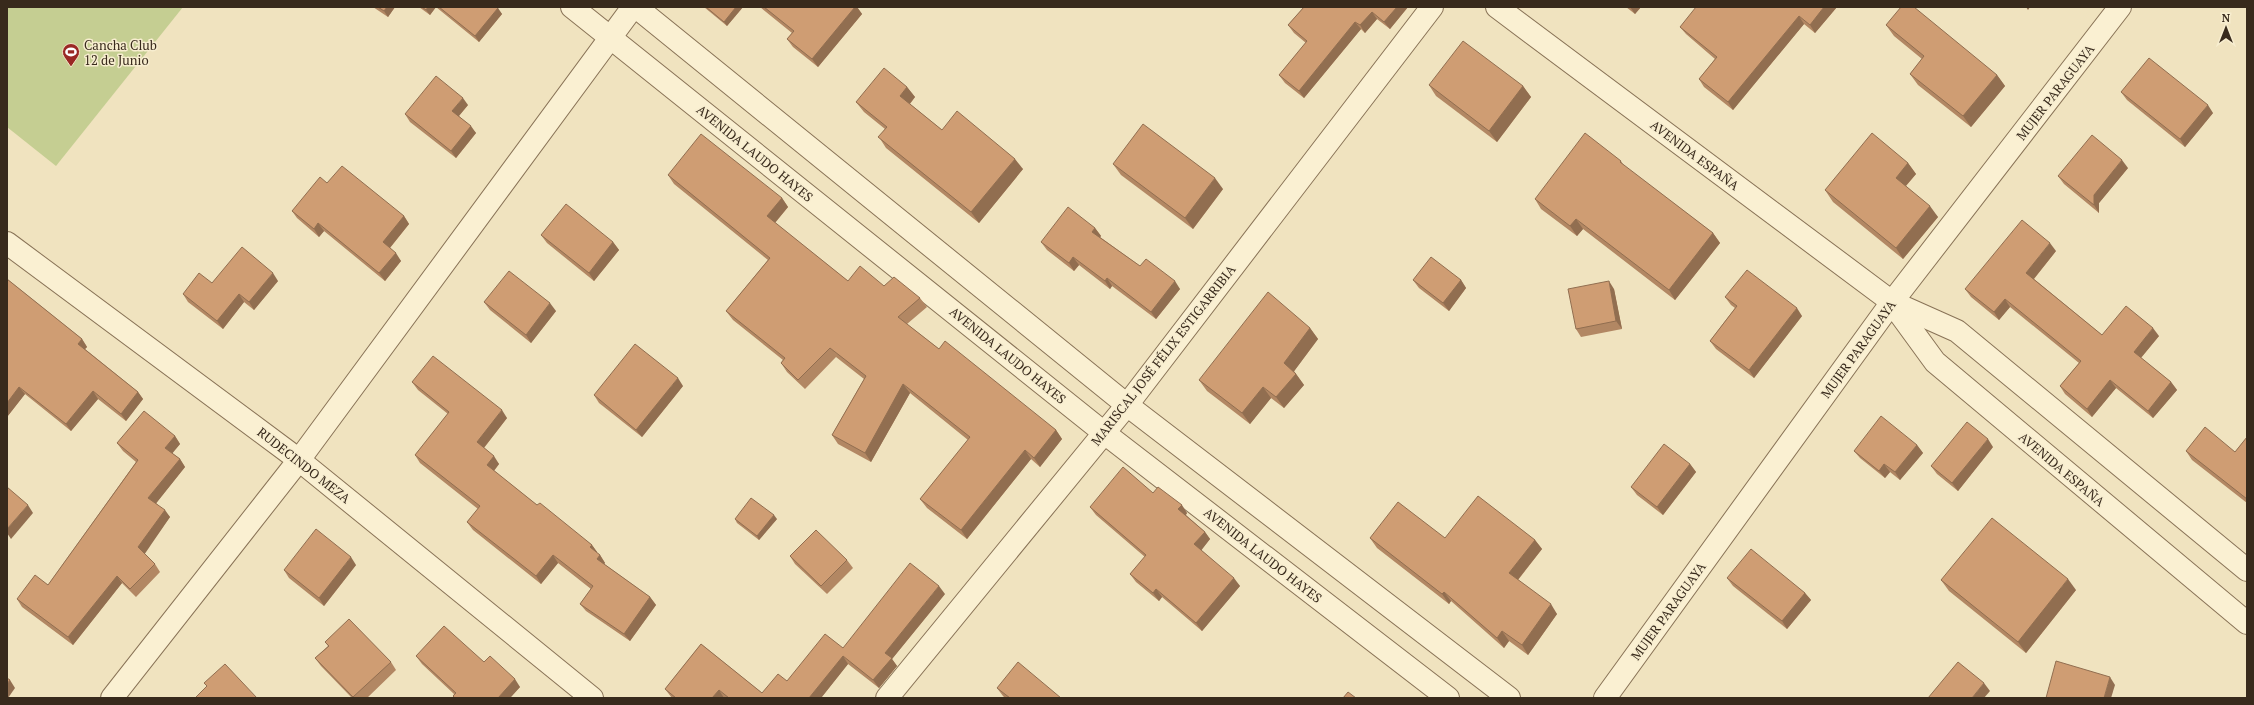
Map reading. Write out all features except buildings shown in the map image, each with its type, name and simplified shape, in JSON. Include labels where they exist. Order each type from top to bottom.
[{"type":"street","name":"AVENIDA LAUDO HAYES","points":[[572,7],[1104,432],[1448,698]]},
{"type":"street","points":[[112,698],[299,460],[611,38],[632,7]]},
{"type":"street","points":[[636,7],[1127,405],[1509,698]]},
{"type":"street","name":"MARISCAL JOSÉ FÉLIX ESTIGARRIBIA","points":[[887,698],[1127,405],[1432,7]]},
{"type":"street","name":"AVENIDA ESPAÑA","points":[[1498,7],[1892,302],[1957,331],[2247,570]]},
{"type":"street","name":"MUJER PARAGUAYA","points":[[1605,698],[1892,302],[2120,7]]},
{"type":"street","name":"RUDECINDO MEZA","points":[[7,243],[299,460],[592,698]]},
{"type":"street","name":"AVENIDA ESPAÑA","points":[[1892,302],[1935,362],[2247,622]]},
{"type":"green space","name":"Cancha Club 12 de Junio","points":[[7,7],[183,7],[56,166],[7,127]]},
{"type":"place","name":"Cancha Club 12 de Junio","points":[[71,67]]}]
